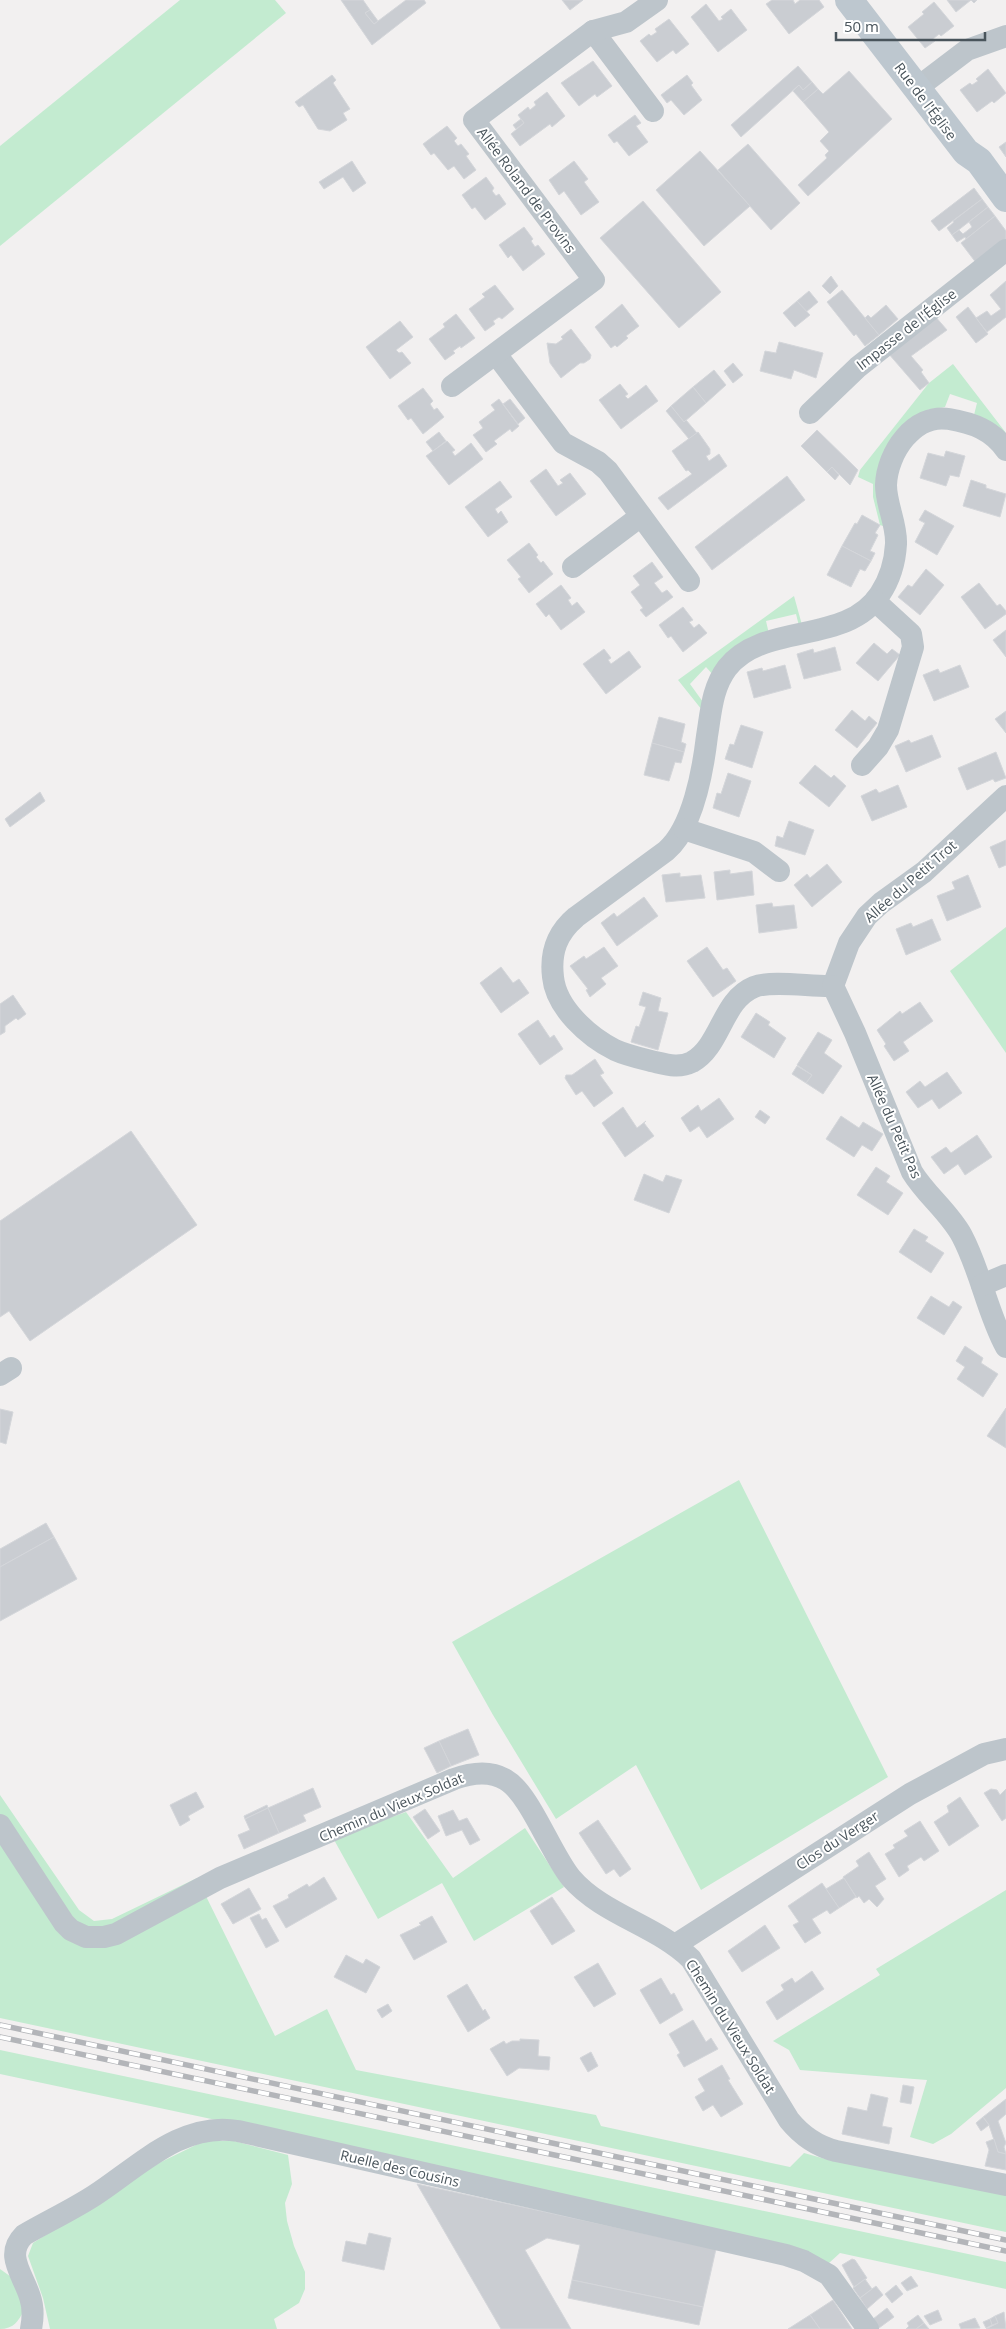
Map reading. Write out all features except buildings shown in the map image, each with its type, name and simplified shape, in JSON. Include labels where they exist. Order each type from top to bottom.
[{"type":"street","name":"Allée Roland de Provins","points":[[452,386],[594,280],[474,120],[593,31],[605,26],[626,22],[657,0]]},
{"type":"street","name":"Rue de l'Église","points":[[849,0],[966,152],[979,161],[1006,198]]},
{"type":"street","points":[[593,31],[653,111]]},
{"type":"street","points":[[917,88],[967,50],[1006,36]]},
{"type":"street","name":"Impasse de l'Église","points":[[810,413],[858,367],[1006,250]]},
{"type":"street","points":[[496,354],[563,443],[603,466],[689,581]]},
{"type":"street","points":[[833,986],[769,984],[753,988],[738,998],[733,1004],[710,1043],[699,1057],[683,1065],[668,1065],[617,1051],[597,1038],[572,1016],[560,1000],[554,982],[554,952],[559,936],[576,917],[666,851],[673,845],[684,829],[702,767],[712,700],[718,683],[728,668],[749,650],[768,642],[848,620],[875,601],[888,579],[895,552],[895,532],[887,494],[887,476],[892,459],[908,434],[928,420],[950,419],[987,430],[994,435],[1006,450]]},
{"type":"street","points":[[573,567],[641,516]]},
{"type":"street","points":[[862,765],[878,747],[888,730],[913,647],[910,634],[875,601]]},
{"type":"street","name":"Allée du Petit Trot","points":[[833,986],[849,943],[863,920],[881,903],[924,872],[1006,796]]},
{"type":"street","points":[[684,829],[754,852],[778,871]]},
{"type":"street","name":"Allée du Petit Pas","points":[[833,986],[855,1033],[912,1172],[956,1226],[970,1252],[989,1312],[1006,1348]]},
{"type":"street","points":[[982,1285],[1006,1275]]},
{"type":"street","name":"Clos du Verger","points":[[675,1946],[898,1801],[976,1758],[992,1751],[1006,1749]]},
{"type":"street","name":"Chemin du Vieux Soldat","points":[[0,1825],[64,1923],[78,1934],[86,1937],[104,1937],[116,1934],[205,1886],[244,1868],[454,1779],[470,1774],[488,1774],[505,1779],[517,1789],[566,1871],[578,1886],[608,1907],[675,1946],[694,1964],[789,2120],[809,2140],[836,2151],[1006,2185]]},
{"type":"street","name":"Ruelle des Cousins","points":[[32,2329],[31,2299],[14,2250],[8,2243],[78,2205],[144,2160],[179,2140],[201,2131],[228,2129],[786,2255],[804,2261],[830,2275],[868,2329]]},
{"type":"green space","points":[[180,0],[275,0],[286,13],[0,246],[0,146]]},
{"type":"green space","points":[[953,364],[1006,433],[974,415],[977,403],[950,394],[945,407],[927,410],[909,423],[883,526],[880,525],[873,497],[873,484],[858,477],[860,470],[929,383]]},
{"type":"green space","points":[[794,596],[802,625],[799,626],[796,614],[766,621],[769,634],[714,676],[706,667],[690,684],[703,702],[702,710],[678,680]]},
{"type":"green space","points":[[1006,927],[1006,1053],[950,971]]},
{"type":"green space","points":[[739,1480],[888,1777],[701,1890],[636,1765],[556,1819],[493,1715],[452,1642]]},
{"type":"green space","points":[[0,1795],[79,1910],[94,1921],[112,1919],[197,1878],[275,2036],[327,2009],[356,2070],[596,2115],[601,2126],[790,2167],[804,2153],[829,2160],[1006,2194],[1006,2232],[0,2018]]},
{"type":"green space","points":[[406,1812],[453,1878],[525,1828],[564,1887],[474,1941],[442,1883],[378,1919],[333,1838]]},
{"type":"green space","points":[[1006,1890],[1006,2088],[951,2134],[933,2144],[910,2137],[927,2080],[800,2070],[789,2050],[773,2041],[880,1975],[876,1969]]},
{"type":"green space","points":[[0,2050],[1006,2262],[1006,2289],[840,2253],[829,2263],[400,2159],[0,2074]]},
{"type":"green space","points":[[204,2141],[234,2141],[288,2155],[292,2184],[285,2203],[287,2221],[294,2246],[305,2272],[305,2289],[299,2303],[274,2319],[277,2329],[50,2329],[43,2298],[28,2256],[33,2243],[159,2163]]},
{"type":"green space","points":[[0,2269],[14,2279],[24,2310],[15,2324],[5,2329],[0,2329]]},
{"type":"railway","points":[[0,2025],[1006,2240]]},
{"type":"railway","points":[[0,2037],[1006,2251]]}]
